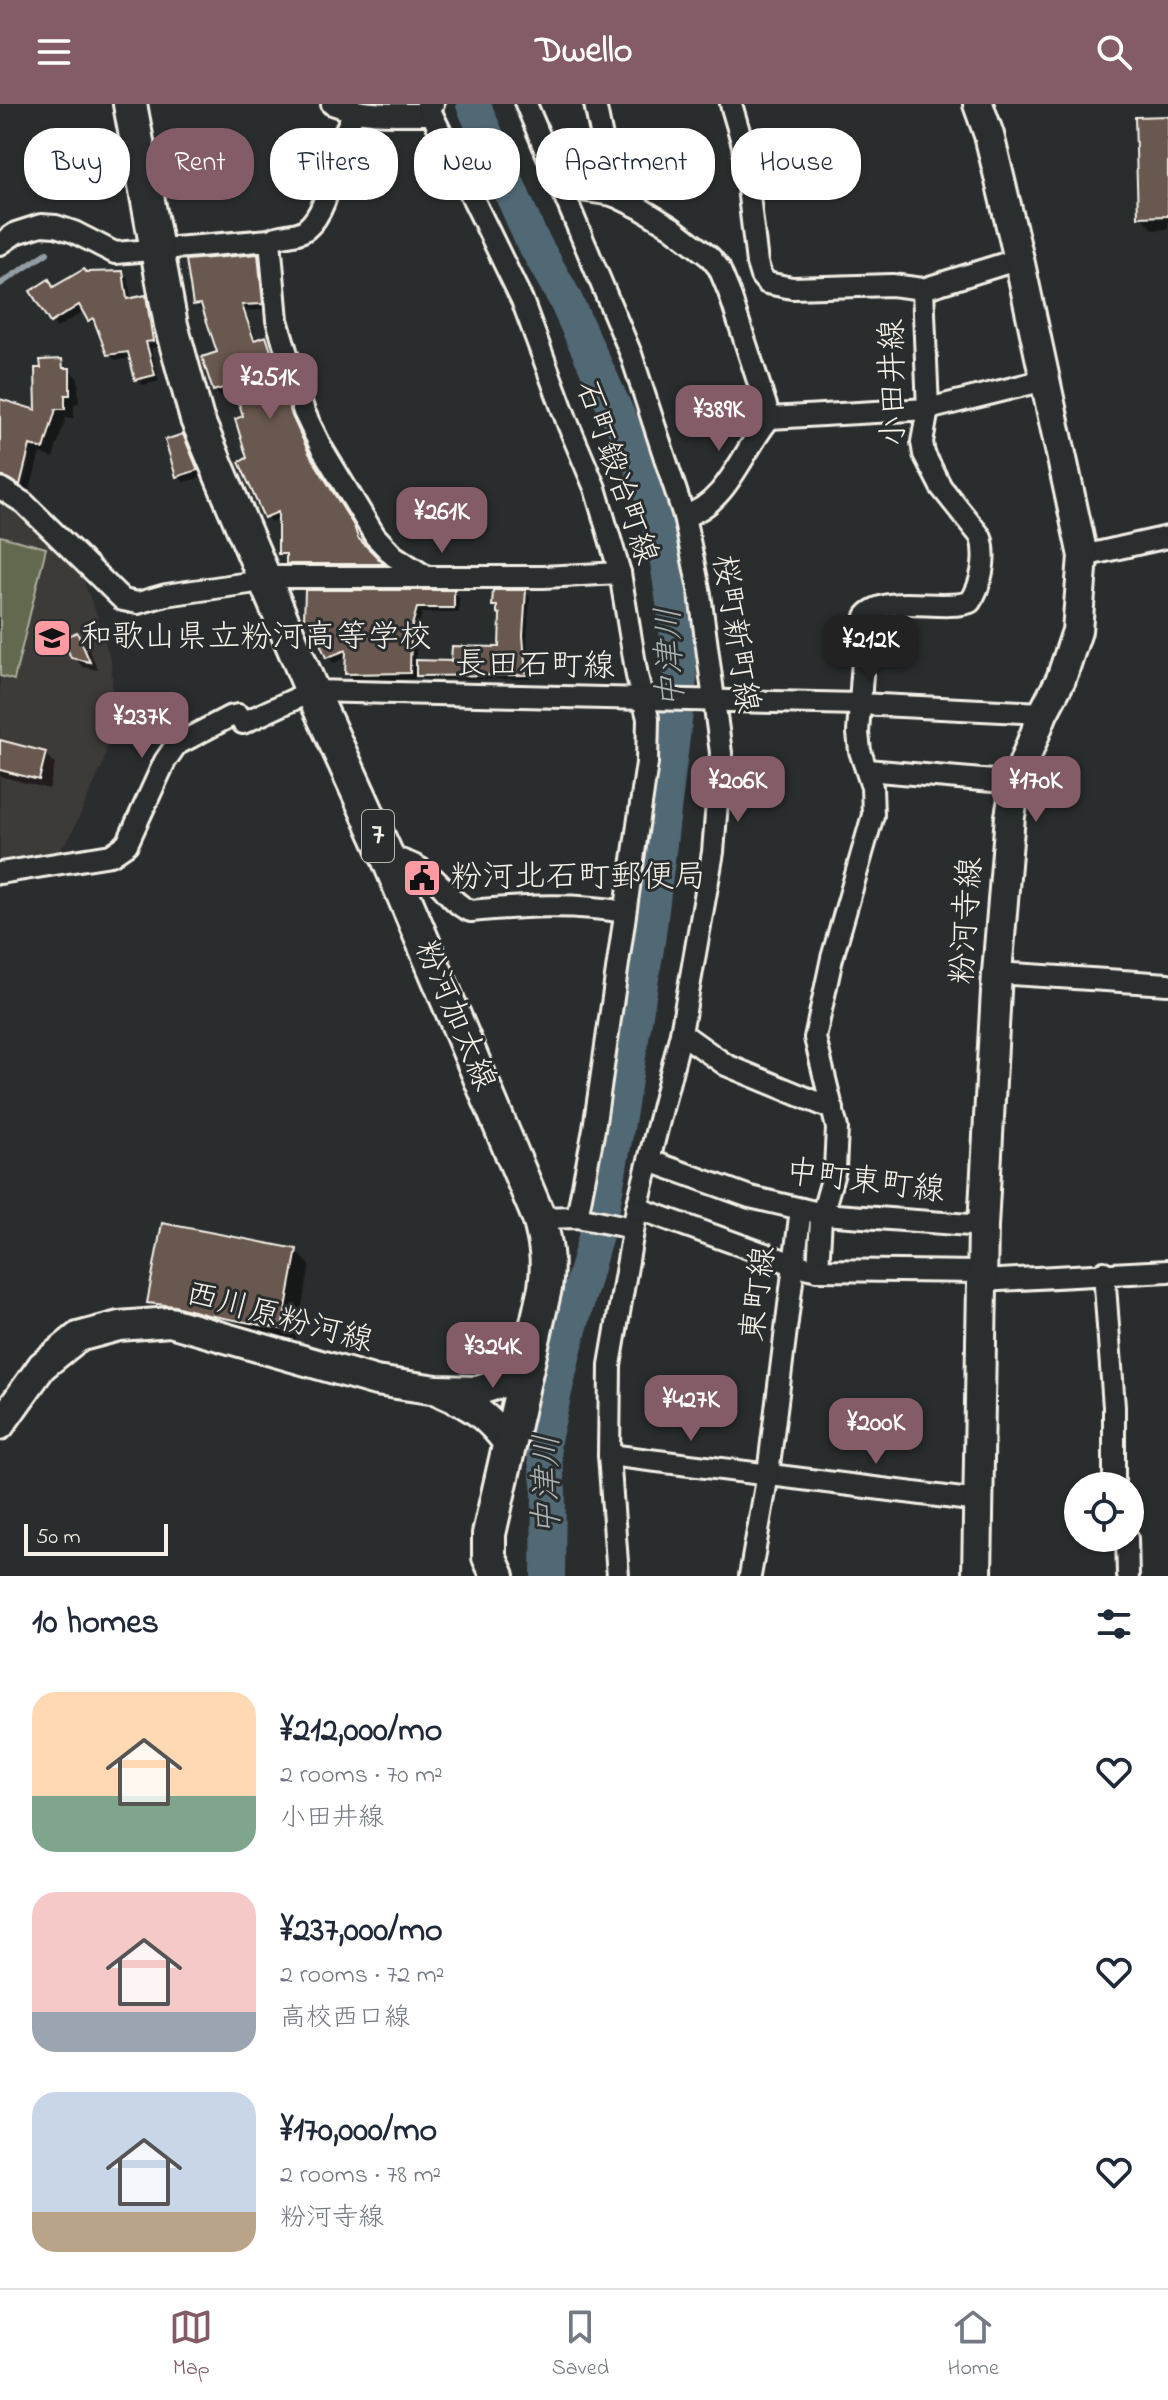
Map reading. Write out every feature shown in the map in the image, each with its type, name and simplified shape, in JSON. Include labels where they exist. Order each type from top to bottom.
[{"type":"main road","name":"粉河加太線","points":[[130,104],[171,325],[197,419],[256,580],[312,691],[387,856],[539,1218],[547,1246],[549,1266],[489,1534],[489,1557],[497,1574]]},
{"type":"main road","name":"粉河寺線","points":[[977,1576],[983,1226],[997,973],[1010,816],[1016,783],[1043,713],[1061,679],[1077,631],[1083,556],[1019,259],[989,135],[978,104]]},
{"type":"main road","name":"西川原粉河線","points":[[0,1425],[42,1366],[78,1337],[119,1326],[170,1322],[376,1381],[437,1390],[477,1391],[505,1382],[528,1356]]},
{"type":"main road","name":"西川原粉河線","points":[[437,1390],[470,1405],[491,1422],[508,1443]]},
{"type":"street","points":[[332,104],[354,112],[427,114],[430,106]]},
{"type":"street","name":"桜町新町線","points":[[526,104],[536,128]]},
{"type":"street","points":[[595,104],[600,128]]},
{"type":"street","points":[[731,104],[743,145],[757,263],[767,283]]},
{"type":"street","name":"石町鍛冶町線","points":[[430,106],[522,300],[595,488],[620,573],[637,676],[650,700],[647,763],[594,1129],[577,1217]]},
{"type":"street","points":[[0,244],[16,233],[41,225],[74,232],[115,253],[270,240],[279,234],[303,232],[321,208],[340,143],[354,112]]},
{"type":"street","name":"桜町新町線","points":[[566,200],[631,354],[684,516],[700,594],[707,700],[721,753],[717,814],[681,1033],[637,1208],[627,1227],[610,1365],[609,1455],[618,1576]]},
{"type":"street","points":[[622,200],[650,214],[702,249],[719,268],[770,418]]},
{"type":"street","points":[[270,240],[277,320],[304,412],[321,447],[375,536],[394,556],[425,576]]},
{"type":"street","points":[[923,289],[1019,259]]},
{"type":"street","name":"小田井線","points":[[728,289],[767,283],[792,288],[892,285],[923,289],[928,409],[922,442],[924,454],[941,487],[981,537],[984,547],[983,565],[970,602],[892,605],[871,611],[866,616],[859,704],[860,751],[872,787],[873,815],[832,958],[815,1038],[833,1109],[837,1149],[835,1169],[822,1216],[818,1270]]},
{"type":"street","points":[[684,516],[697,513],[710,504],[770,418],[928,409],[1045,380]]},
{"type":"street","points":[[0,488],[24,503],[112,592],[123,600],[138,603],[166,595],[256,580],[543,577],[620,573]]},
{"type":"street","points":[[1083,556],[1168,537]]},
{"type":"street","points":[[0,873],[111,855],[127,844],[165,761],[176,745],[229,717],[238,715],[243,723],[312,691]]},
{"type":"street","name":"長田石町線","points":[[312,691],[859,704],[1043,713]]},
{"type":"street","points":[[867,770],[1016,783]]},
{"type":"street","points":[[387,856],[430,875],[460,907],[471,911],[559,905],[592,906],[625,912]]},
{"type":"street","points":[[997,973],[1168,984]]},
{"type":"street","points":[[681,1033],[726,1065],[833,1109]]},
{"type":"street","name":"中町東町線","points":[[650,1161],[750,1197],[822,1216],[983,1226]]},
{"type":"street","points":[[637,1208],[793,1264],[818,1270],[981,1276],[1168,1271]]},
{"type":"street","name":"東町線","points":[[750,1576],[768,1474],[801,1209]]},
{"type":"street","points":[[539,1218],[577,1217],[627,1227]]},
{"type":"street","points":[[1104,1272],[1114,1407],[1114,1472]]},
{"type":"street","points":[[609,1455],[978,1501]]},
{"type":"street","points":[[1127,1552],[1128,1576]]},
{"type":"shaded area","name":"和歌山県立粉河高等学校","points":[[0,442],[33,452],[18,503],[77,564],[111,661],[114,716],[103,764],[70,837],[52,859],[0,865]]},
{"type":"green space","points":[[0,536],[46,548],[14,680],[0,676]]},
{"type":"building","points":[[1168,116],[1168,216],[1138,217],[1135,117]]},
{"type":"building","points":[[258,254],[263,304],[242,305],[254,340],[266,336],[292,416],[309,453],[354,526],[358,538],[384,564],[286,564],[286,554],[278,554],[278,512],[264,518],[239,462],[247,458],[235,419],[243,416],[233,385],[213,391],[202,357],[217,352],[201,304],[193,305],[186,260]]},
{"type":"building","points":[[84,269],[86,272],[123,271],[127,299],[146,295],[153,341],[146,342],[155,375],[135,380],[128,352],[107,355],[93,318],[88,321],[79,305],[50,323],[30,291],[49,279],[53,287]]},
{"type":"building","points":[[62,359],[63,368],[70,368],[70,395],[65,395],[65,409],[56,409],[44,449],[30,445],[20,485],[0,475],[0,399],[36,410],[35,368],[41,368],[40,360]]},
{"type":"building","points":[[183,434],[198,470],[176,477],[165,440]]},
{"type":"building","points":[[305,590],[454,590],[454,608],[417,608],[411,629],[410,673],[345,674],[346,650],[326,658],[311,621],[304,620]]},
{"type":"building","points":[[493,590],[526,590],[523,635],[526,675],[416,676],[416,660],[451,661],[452,646],[499,647],[500,614],[497,613],[497,606],[492,606]]},
{"type":"building","points":[[77,632],[90,662],[71,658],[63,638]]},
{"type":"building","points":[[0,740],[46,752],[39,780],[0,770]]},
{"type":"building","points":[[162,1223],[297,1249],[282,1329],[147,1303]]},
{"type":"waterway","name":"中津川","points":[[473,104],[530,236],[564,297],[639,461],[656,510],[667,562],[680,679],[648,942],[616,1134],[602,1212],[543,1444],[549,1491],[548,1576]]},
{"type":"waterway","points":[[0,284],[47,253]]},
{"type":"place","name":"和歌山県立粉河高等学校","points":[[52,638]]},
{"type":"place","name":"粉河北石町郵便局","points":[[422,878]]}]
